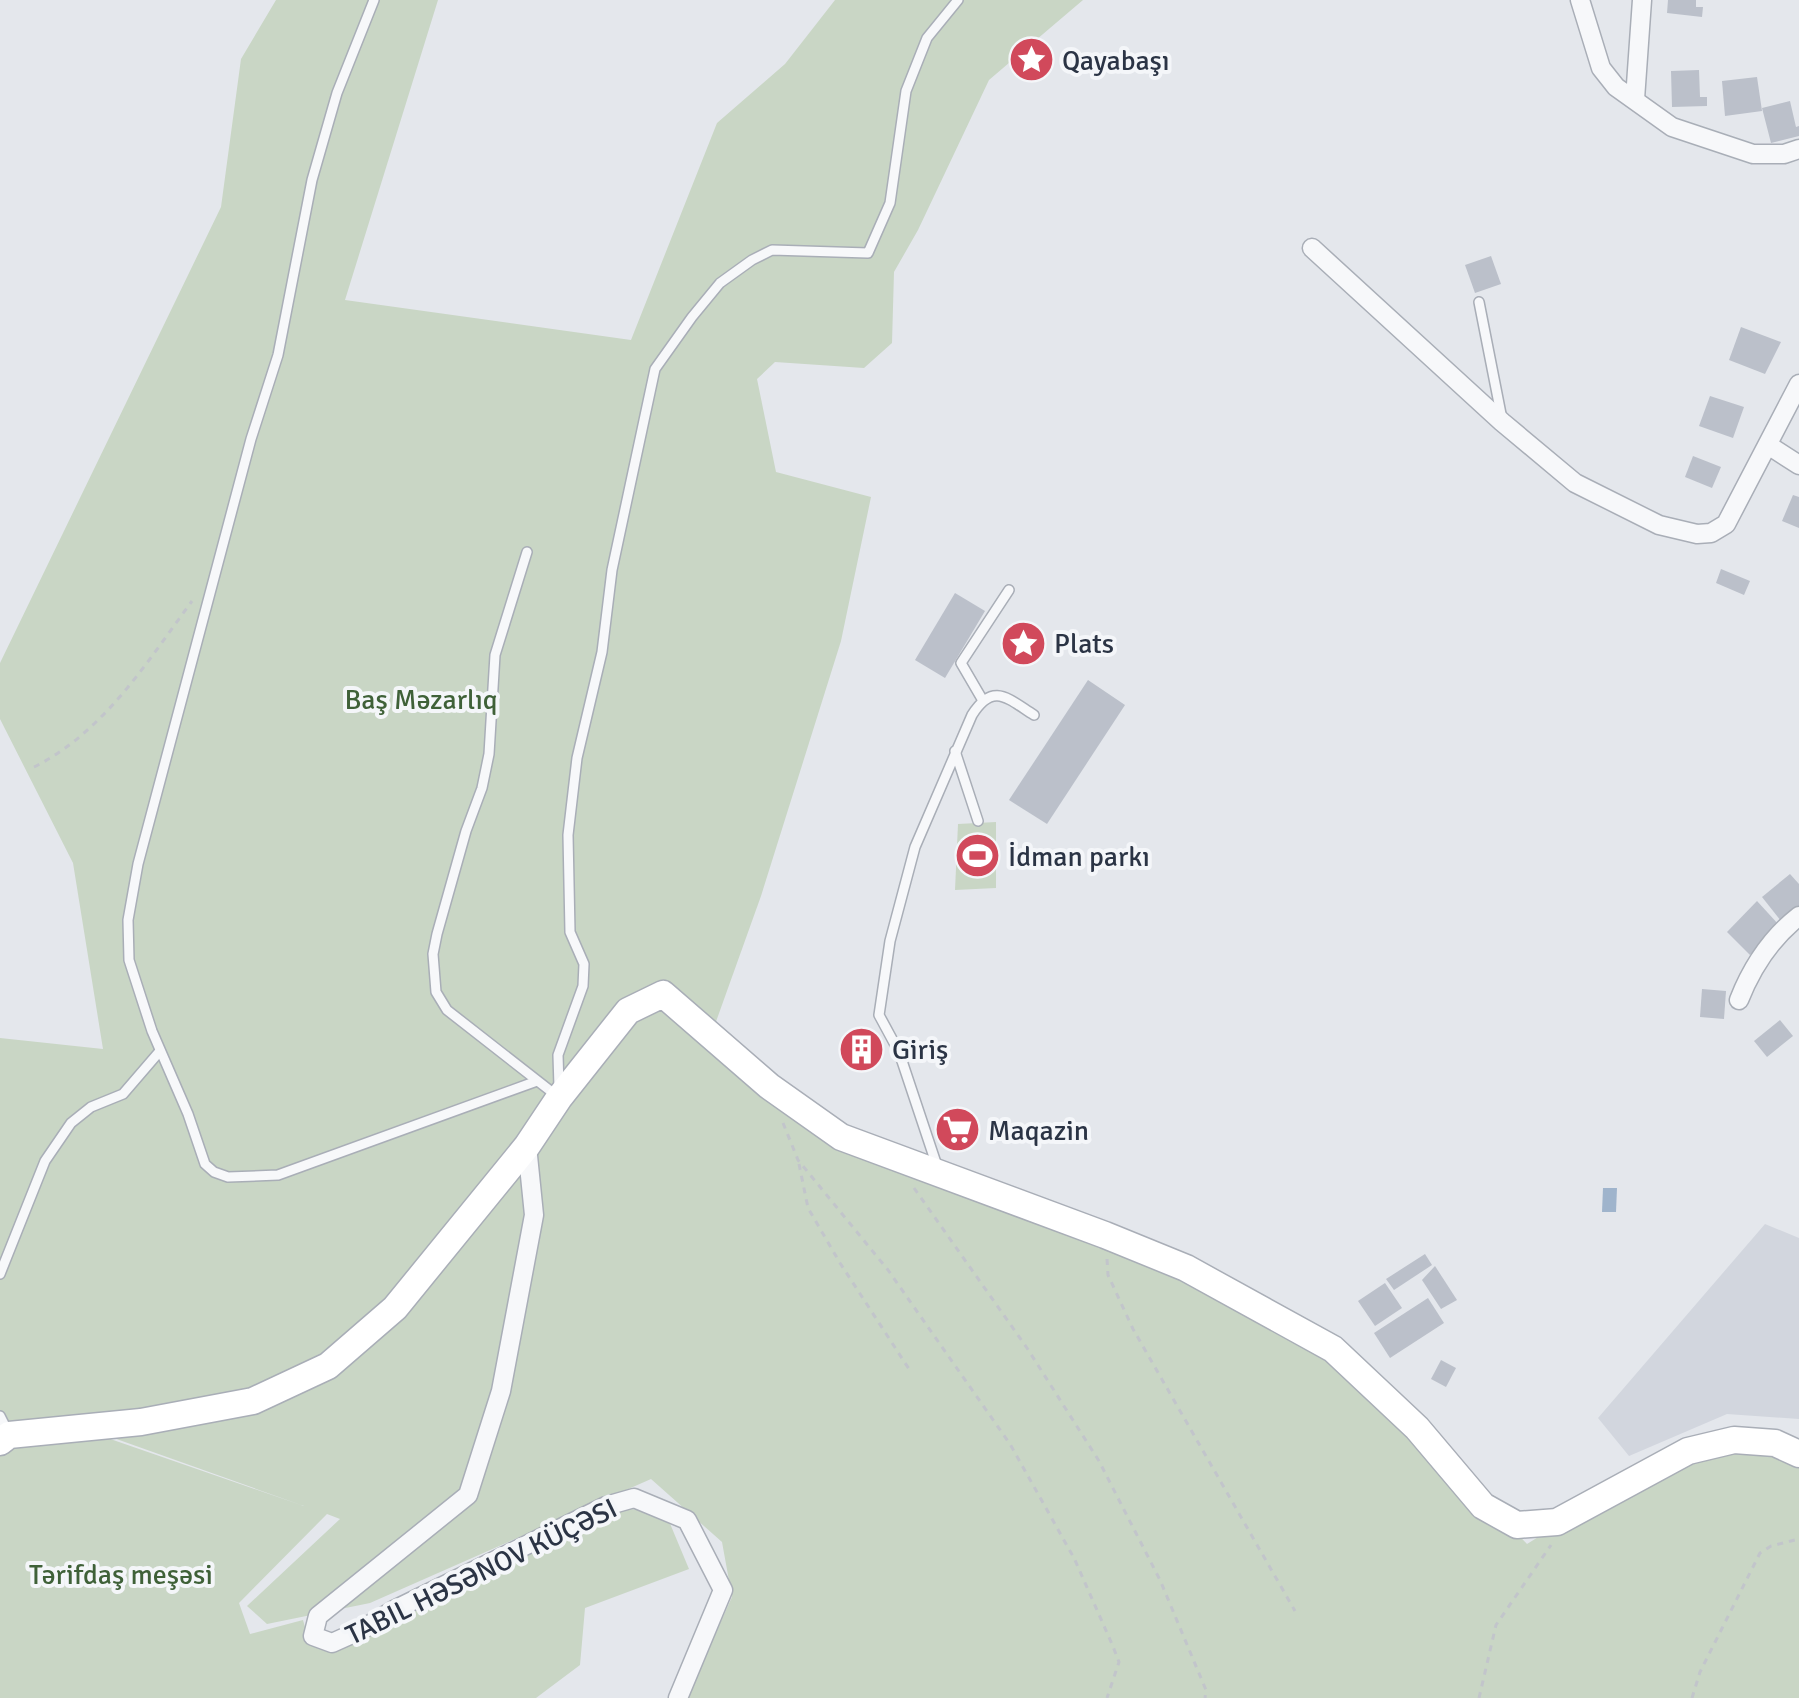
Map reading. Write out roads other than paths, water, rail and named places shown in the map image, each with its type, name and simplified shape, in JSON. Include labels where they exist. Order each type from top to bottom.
[{"type":"street","points":[[1580,0],[1601,68],[1616,87],[1672,127],[1753,154],[1784,154],[1799,149]]},
{"type":"street","points":[[1635,99],[1642,0]]},
{"type":"street","points":[[1312,248],[1502,422],[1575,483],[1659,525],[1697,534],[1711,533],[1726,524],[1799,384]]},
{"type":"street","points":[[1768,445],[1799,465]]},
{"type":"street","points":[[1739,1000],[1750,973],[1762,955],[1799,916]]},
{"type":"street","points":[[3,1431],[141,1422],[253,1401],[328,1366],[395,1308],[527,1146],[559,1098],[628,1011],[663,994],[769,1086],[841,1137],[1186,1268],[1333,1349],[1417,1428],[1483,1506],[1517,1525],[1557,1522],[1688,1451],[1734,1440],[1775,1443],[1799,1454]]},
{"type":"street","name":"TABIL HƏSƏNOV KÜÇƏSI","points":[[527,1146],[534,1215],[501,1391],[468,1495],[318,1616],[313,1636],[332,1643],[606,1506],[634,1498],[687,1520],[723,1590],[678,1698]]},
{"type":"lane","points":[[374,0],[337,93],[312,180],[278,355],[251,439],[138,864],[128,920],[129,960],[160,1051],[188,1114],[205,1164],[214,1172],[228,1177],[278,1175],[537,1081]]},
{"type":"lane","points":[[559,1098],[558,1055],[583,986],[584,964],[570,932],[568,835],[577,758],[602,652],[612,570],[655,369],[720,283],[752,260],[772,250],[868,253],[890,203],[896,143],[906,91],[927,38],[958,0]]},
{"type":"lane","points":[[1479,302],[1502,422]]},
{"type":"lane","points":[[527,552],[495,655],[489,754],[482,788],[466,831],[433,954],[436,992],[447,1010],[559,1098]]},
{"type":"lane","points":[[982,699],[961,663],[1009,590]]},
{"type":"lane","points":[[940,1174],[899,1052],[879,1015],[890,941],[915,847],[955,751],[982,699],[991,695],[1005,696],[1034,715]]},
{"type":"lane","points":[[955,751],[978,821]]},
{"type":"lane","points":[[0,1274],[45,1161],[71,1123],[91,1107],[123,1094],[160,1051]]},
{"type":"water","points":[[1603,1188],[1617,1188],[1616,1212],[1602,1212]]},
{"type":"place","name":"Qayabaşı","points":[[1031,60]]},
{"type":"place","name":"Plats","points":[[1023,643]]},
{"type":"place","name":"İdman parkı","points":[[977,856]]},
{"type":"place","name":"Giriş","points":[[861,1049]]},
{"type":"place","name":"Maqazin","points":[[957,1130]]},
{"type":"park label","name":"Baş Məzarlıq","points":[[421,699]]},
{"type":"park label","name":"Tərifdaş meşəsi","points":[[121,1574]]}]
